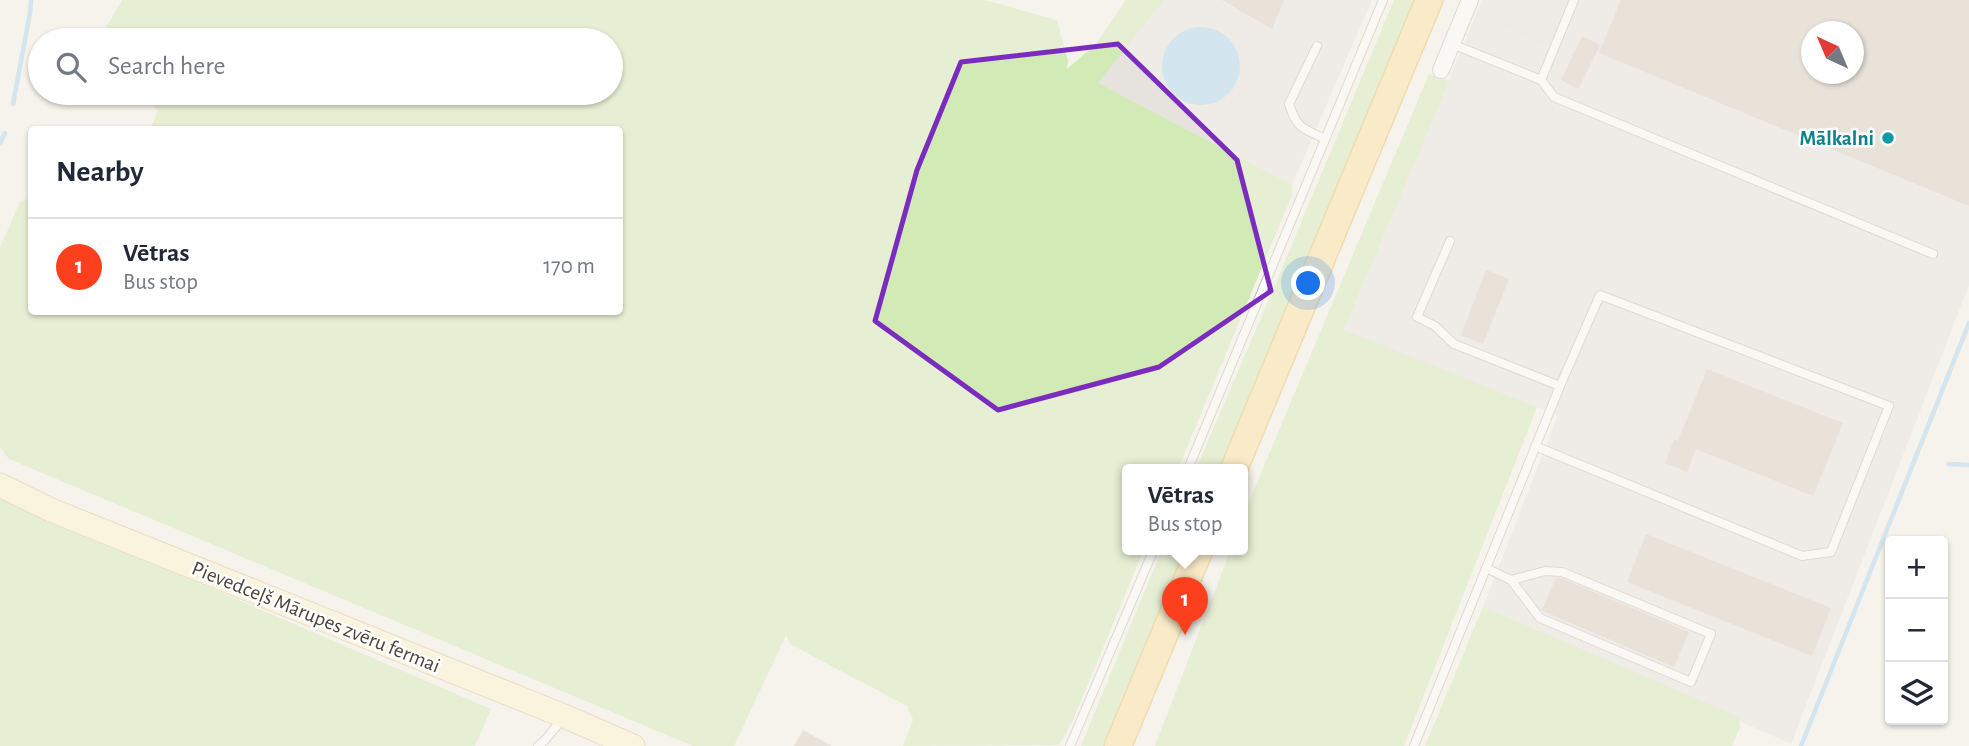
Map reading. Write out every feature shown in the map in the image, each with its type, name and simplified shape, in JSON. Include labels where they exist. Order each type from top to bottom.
[{"type":"main road","points":[[1236,464],[1429,0]]},
{"type":"main road","points":[[1118,746],[1198,555]]},
{"type":"street","points":[[1441,70],[1470,0]]},
{"type":"street","name":"Pievedceļš Mārupes zvēru fermai","points":[[0,485],[51,510],[633,746]]},
{"type":"lane","points":[[1190,464],[1384,0]]},
{"type":"lane","points":[[1541,80],[1574,0]]},
{"type":"lane","points":[[1452,44],[1541,80],[1554,97],[1933,254]]},
{"type":"lane","points":[[1317,46],[1289,104],[1294,120],[1304,129],[1325,139]]},
{"type":"lane","points":[[1450,241],[1417,317],[1435,326],[1454,344],[1560,386]]},
{"type":"lane","points":[[1414,746],[1535,446],[1600,295],[1889,406],[1831,552],[1802,556],[1535,446]]},
{"type":"lane","points":[[1070,746],[1151,555]]},
{"type":"lane","points":[[1486,568],[1511,580],[1540,618],[1691,682],[1711,634],[1562,572],[1545,571],[1511,580]]},
{"type":"lane","points":[[538,746],[564,716]]},
{"type":"highlighted area","points":[[1118,44],[1237,160],[1271,291],[1159,367],[998,410],[875,321],[917,170],[961,62]]},
{"type":"shaded area","points":[[1164,0],[1372,0],[1292,185],[1097,83]]},
{"type":"shaded area","points":[[1482,0],[1969,0],[1969,285],[1791,744],[1483,607],[1558,415],[1344,331]]},
{"type":"shaded area","points":[[1511,0],[1574,0],[1554,48],[1500,25]]},
{"type":"green space","points":[[122,0],[984,0],[1057,20],[1068,61],[1067,69],[1096,44],[1126,0],[1164,0],[1098,83],[1292,185],[1292,195],[1180,464],[1122,464],[1122,555],[1142,555],[1073,720],[1059,745],[903,746],[913,720],[907,706],[790,644],[786,635],[734,746],[693,746],[9,459],[0,447],[0,248],[20,202],[28,198],[28,315],[623,315],[623,126],[151,126],[158,111],[153,105],[623,105],[623,28],[106,28]]},
{"type":"green space","points":[[1394,0],[1414,0],[1221,464],[1198,464]]},
{"type":"green space","points":[[1429,74],[1449,81],[1344,330],[1537,407],[1404,746],[1155,746],[1229,555],[1248,555],[1250,499]]},
{"type":"green space","points":[[0,497],[491,709],[475,746],[0,746]]},
{"type":"green space","points":[[1160,555],[1185,555],[1105,746],[1081,746]]},
{"type":"green space","points":[[1483,607],[1739,717],[1740,727],[1732,746],[1425,746]]},
{"type":"water","points":[[1201,27],[1216,30],[1228,39],[1237,51],[1240,66],[1237,81],[1228,93],[1216,102],[1201,105],[1186,102],[1174,93],[1165,81],[1162,66],[1165,51],[1174,39],[1186,30]]},
{"type":"building","points":[[1222,0],[1284,0],[1272,29]]},
{"type":"building","name":"Mālkalni","points":[[1621,0],[1969,0],[1969,206],[1599,53]]},
{"type":"building","points":[[1582,36],[1600,45],[1578,89],[1561,80]]},
{"type":"building","points":[[1486,270],[1509,279],[1483,344],[1461,335]]},
{"type":"building","points":[[1707,369],[1843,423],[1813,496],[1696,449],[1687,472],[1665,463],[1674,440],[1678,441]]},
{"type":"building","points":[[1646,534],[1831,608],[1812,656],[1627,582]]},
{"type":"building","points":[[1556,578],[1689,632],[1674,667],[1543,611]]},
{"type":"building","points":[[803,730],[832,746],[794,746]]},
{"type":"waterway","points":[[13,104],[31,0]]},
{"type":"waterway","points":[[0,143],[5,133]]},
{"type":"waterway","points":[[1801,746],[1969,323]]},
{"type":"waterway","points":[[1949,464],[1969,465]]},
{"type":"place","name":"Mālkalni","points":[[1888,138]]},
{"type":"place","name":"Vētras","points":[[1185,635]]}]
